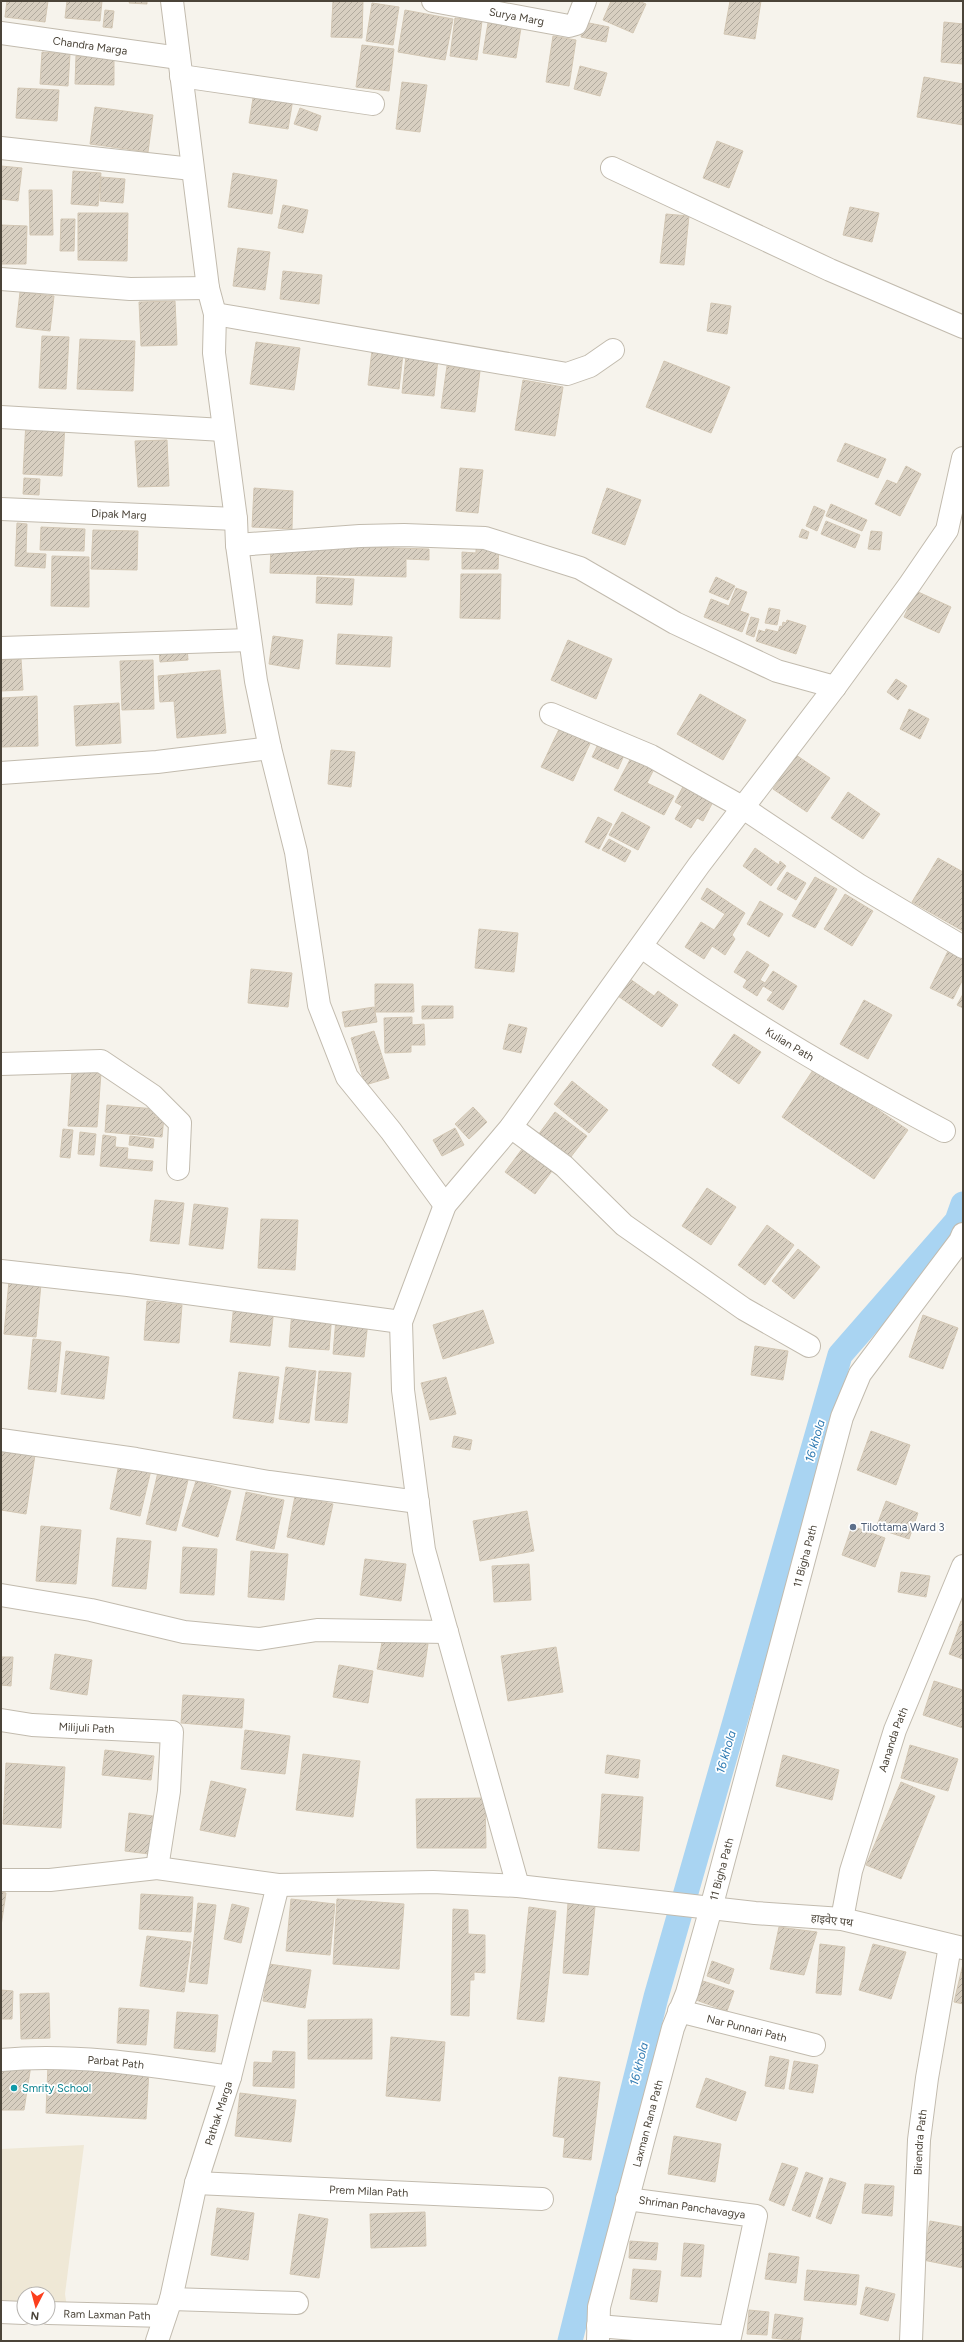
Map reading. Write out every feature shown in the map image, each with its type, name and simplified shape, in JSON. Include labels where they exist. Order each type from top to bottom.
[{"type":"street","points":[[172,1],[208,288],[215,314],[214,353],[250,640],[270,748],[296,852],[319,1005],[347,1077],[391,1131],[445,1205]]},
{"type":"street","name":"Surya Marg","points":[[433,1],[569,26],[576,24],[585,1]]},
{"type":"street","name":"Chandra Marga","points":[[1,34],[373,104]]},
{"type":"street","points":[[1,148],[192,169]]},
{"type":"street","points":[[612,168],[830,270],[963,327]]},
{"type":"street","points":[[1,279],[130,288],[208,288]]},
{"type":"street","points":[[215,314],[567,374],[590,366],[613,350]]},
{"type":"street","points":[[1,417],[223,430]]},
{"type":"street","points":[[518,1886],[424,1550],[403,1390],[401,1322],[445,1205],[512,1127],[742,808],[955,532],[963,458]]},
{"type":"street","name":"Dipak Marg","points":[[1,509],[236,519]]},
{"type":"street","points":[[237,545],[360,536],[404,535],[485,538],[580,568],[675,623],[777,670],[836,687]]},
{"type":"street","points":[[1,648],[250,640]]},
{"type":"street","points":[[551,714],[651,756],[742,808],[857,884],[963,947]]},
{"type":"street","points":[[1,773],[156,762],[270,748]]},
{"type":"street","name":"Kulian Path","points":[[642,947],[697,987],[768,1031],[867,1090],[944,1131]]},
{"type":"street","points":[[1,1064],[101,1061],[153,1096],[180,1123],[178,1168]]},
{"type":"street","points":[[512,1127],[564,1166],[624,1225],[744,1309],[809,1346]]},
{"type":"street","name":"11 Bigha Path","points":[[704,1908],[842,1417],[860,1374],[960,1241],[963,1234]]},
{"type":"street","points":[[1,1271],[128,1285],[401,1322]]},
{"type":"street","points":[[1,1440],[136,1459],[268,1482],[418,1502]]},
{"type":"street","name":"Aananda Path","points":[[842,1919],[851,1871],[895,1730],[963,1566]]},
{"type":"street","points":[[1,1596],[91,1610],[184,1632],[258,1639],[317,1630],[447,1632]]},
{"type":"street","name":"Milijuli Path","points":[[1,1720],[32,1725],[172,1732],[169,1791],[157,1868]]},
{"type":"street","name":"हाइवेए पथ","points":[[1,1880],[50,1880],[157,1868],[278,1886],[432,1882],[518,1886],[704,1908],[842,1919],[956,1947]]},
{"type":"street","name":"Pathak Marga","points":[[156,2341],[168,2308],[196,2183],[230,2077],[278,1886]]},
{"type":"street","name":"Laxman Rana Path","points":[[598,2334],[599,2307],[673,2028],[680,2011],[704,1908]]},
{"type":"street","name":"Birendra Path","points":[[911,2341],[919,2140],[927,2078],[956,1947]]},
{"type":"street","name":"Nar Punnari Path","points":[[680,2011],[814,2045]]},
{"type":"street","name":"Parbat Path","points":[[1,2060],[31,2057],[84,2058],[230,2077]]},
{"type":"street","name":"Prem Milan Path","points":[[196,2183],[542,2199]]},
{"type":"street","name":"Shriman Panchavagya","points":[[598,2334],[730,2337],[756,2216],[627,2199]]},
{"type":"street","name":"Ram Laxman Path","points":[[56,2313],[297,2303]]},
{"type":"street","points":[[1,2312],[16,2313]]},
{"type":"shaded area","points":[[84,2145],[65,2294],[68,2314],[56,2313],[56,2286],[16,2286],[16,2312],[1,2311],[1,2149]]},
{"type":"building","points":[[7,1],[48,1],[45,22],[5,17]]},
{"type":"building","points":[[67,1],[102,1],[100,21],[65,18]]},
{"type":"building","points":[[130,1],[147,1],[147,4],[129,3]]},
{"type":"building","points":[[333,1],[363,1],[362,38],[331,37]]},
{"type":"building","points":[[611,1],[639,1],[646,4],[633,33],[603,20]]},
{"type":"building","points":[[730,1],[761,1],[755,39],[724,34]]},
{"type":"building","points":[[372,3],[399,7],[393,45],[366,41]]},
{"type":"building","points":[[105,10],[114,11],[112,28],[103,27]]},
{"type":"building","points":[[405,10],[453,19],[445,60],[398,52]]},
{"type":"building","points":[[455,18],[482,21],[477,60],[450,56]]},
{"type":"building","points":[[584,22],[609,27],[606,42],[581,37]]},
{"type":"building","points":[[944,22],[963,24],[963,64],[941,62]]},
{"type":"building","points":[[488,23],[521,28],[516,58],[483,53]]},
{"type":"building","points":[[553,36],[576,40],[569,86],[546,82]]},
{"type":"building","points":[[362,45],[394,49],[389,91],[356,87]]},
{"type":"building","points":[[42,52],[70,54],[68,86],[40,84]]},
{"type":"building","points":[[76,56],[114,57],[114,85],[75,84]]},
{"type":"building","points":[[580,66],[607,73],[600,96],[574,89]]},
{"type":"building","points":[[924,77],[963,84],[963,125],[917,117]]},
{"type":"building","points":[[402,82],[427,85],[420,132],[396,129]]},
{"type":"building","points":[[18,88],[59,90],[57,121],[16,118]]},
{"type":"building","points":[[254,92],[293,99],[288,129],[249,123]]},
{"type":"building","points":[[95,107],[153,115],[148,152],[90,144]]},
{"type":"building","points":[[300,108],[321,116],[317,131],[294,124]]},
{"type":"building","points":[[717,141],[743,151],[729,188],[703,178]]},
{"type":"building","points":[[1,166],[22,168],[18,201],[1,199]]},
{"type":"building","points":[[73,171],[101,173],[98,206],[71,204]]},
{"type":"building","points":[[233,173],[277,180],[272,214],[228,207]]},
{"type":"building","points":[[101,177],[125,179],[123,203],[100,201]]},
{"type":"building","points":[[29,190],[52,190],[53,235],[30,235]]},
{"type":"building","points":[[283,205],[308,210],[303,233],[278,228]]},
{"type":"building","points":[[850,207],[879,213],[872,242],[843,235]]},
{"type":"building","points":[[78,213],[128,213],[127,261],[78,260]]},
{"type":"building","points":[[666,214],[689,216],[684,265],[660,263]]},
{"type":"building","points":[[61,219],[75,219],[74,251],[60,251]]},
{"type":"building","points":[[1,225],[27,226],[26,264],[1,264]]},
{"type":"building","points":[[238,248],[270,252],[265,290],[233,286]]},
{"type":"building","points":[[283,271],[322,275],[319,304],[280,299]]},
{"type":"building","points":[[20,292],[54,296],[50,331],[16,327]]},
{"type":"building","points":[[175,301],[177,345],[141,346],[139,302]]},
{"type":"building","points":[[711,303],[731,306],[727,334],[707,331]]},
{"type":"building","points":[[42,336],[69,337],[66,389],[39,388]]},
{"type":"building","points":[[80,339],[135,341],[133,391],[77,389]]},
{"type":"building","points":[[256,342],[300,348],[294,390],[250,384]]},
{"type":"building","points":[[372,350],[403,354],[399,389],[368,385]]},
{"type":"building","points":[[406,356],[438,359],[434,396],[402,393]]},
{"type":"building","points":[[664,361],[730,387],[711,433],[646,407]]},
{"type":"building","points":[[447,366],[480,371],[475,412],[441,408]]},
{"type":"building","points":[[523,380],[563,387],[555,436],[515,430]]},
{"type":"building","points":[[26,422],[65,424],[62,476],[23,474]]},
{"type":"building","points":[[167,440],[169,486],[138,487],[135,441]]},
{"type":"building","points":[[845,443],[886,459],[878,478],[837,461]]},
{"type":"building","points":[[906,466],[921,474],[900,516],[875,504],[887,480],[897,484]]},
{"type":"building","points":[[460,468],[483,470],[478,513],[456,511]]},
{"type":"building","points":[[24,478],[40,479],[39,495],[23,494]]},
{"type":"building","points":[[254,488],[293,491],[292,529],[252,527]]},
{"type":"building","points":[[607,488],[641,500],[625,545],[592,533]]},
{"type":"building","points":[[831,504],[867,520],[862,531],[826,516]]},
{"type":"building","points":[[814,506],[825,511],[817,531],[806,526]]},
{"type":"building","points":[[826,521],[860,535],[855,548],[821,534]]},
{"type":"building","points":[[17,523],[27,524],[26,553],[46,554],[45,568],[15,566]]},
{"type":"building","points":[[41,527],[85,529],[84,551],[40,550]]},
{"type":"building","points":[[802,529],[809,532],[807,539],[799,537]]},
{"type":"building","points":[[93,530],[138,531],[137,570],[91,569]]},
{"type":"building","points":[[871,531],[882,532],[880,550],[868,549]]},
{"type":"building","points":[[476,543],[499,544],[498,569],[462,569],[462,552],[476,553]]},
{"type":"building","points":[[271,544],[429,549],[429,560],[406,559],[406,577],[270,573]]},
{"type":"building","points":[[52,556],[89,557],[89,607],[51,606]]},
{"type":"building","points":[[461,574],[501,574],[500,619],[460,618]]},
{"type":"building","points":[[317,577],[354,579],[352,605],[316,603]]},
{"type":"building","points":[[716,577],[735,586],[728,600],[709,592]]},
{"type":"building","points":[[736,588],[747,592],[740,611],[749,614],[742,632],[704,617],[711,599],[729,606]]},
{"type":"building","points":[[916,591],[951,607],[939,633],[904,617]]},
{"type":"building","points":[[769,608],[780,610],[777,625],[765,623]]},
{"type":"building","points":[[751,617],[759,619],[754,637],[746,634]]},
{"type":"building","points":[[787,620],[806,626],[796,654],[756,641],[759,630],[765,632],[766,629],[778,632],[780,626],[782,627],[783,622],[786,623]]},
{"type":"building","points":[[338,634],[392,637],[390,667],[336,664]]},
{"type":"building","points":[[273,636],[303,640],[299,669],[269,664]]},
{"type":"building","points":[[568,640],[612,659],[596,699],[551,680]]},
{"type":"building","points":[[187,647],[188,660],[160,662],[159,649]]},
{"type":"building","points":[[21,659],[23,690],[1,691],[1,660]]},
{"type":"building","points":[[153,660],[154,709],[122,710],[120,661]]},
{"type":"building","points":[[220,670],[226,733],[177,738],[174,701],[160,702],[158,676]]},
{"type":"building","points":[[896,679],[907,686],[898,700],[887,692]]},
{"type":"building","points":[[700,694],[746,720],[723,760],[677,734]]},
{"type":"building","points":[[37,696],[38,746],[1,747],[1,698]]},
{"type":"building","points":[[119,703],[121,743],[76,746],[74,706]]},
{"type":"building","points":[[909,709],[929,719],[920,739],[900,729]]},
{"type":"building","points":[[562,723],[593,737],[573,781],[541,767]]},
{"type":"building","points":[[599,742],[625,753],[618,769],[592,757]]},
{"type":"building","points":[[331,750],[355,752],[351,787],[328,784]]},
{"type":"building","points":[[633,754],[656,765],[647,783],[674,796],[664,815],[614,790]]},
{"type":"building","points":[[796,755],[830,778],[807,812],[773,789]]},
{"type":"building","points":[[686,781],[716,796],[703,821],[697,818],[691,828],[675,819],[682,806],[675,802]]},
{"type":"building","points":[[848,792],[880,814],[863,839],[831,818]]},
{"type":"building","points":[[622,812],[650,827],[638,850],[609,835]]},
{"type":"building","points":[[598,817],[612,824],[599,849],[585,842]]},
{"type":"building","points":[[609,839],[631,851],[625,862],[602,850]]},
{"type":"building","points":[[755,848],[779,865],[780,861],[786,866],[771,886],[743,866]]},
{"type":"building","points":[[938,858],[963,872],[963,931],[912,902]]},
{"type":"building","points":[[787,872],[806,883],[796,900],[777,889]]},
{"type":"building","points":[[815,877],[837,889],[815,928],[792,916]]},
{"type":"building","points":[[707,888],[745,913],[732,935],[735,939],[725,955],[712,946],[704,959],[685,947],[701,922],[714,930],[725,914],[701,899]]},
{"type":"building","points":[[845,894],[873,911],[852,946],[824,929]]},
{"type":"building","points":[[760,901],[783,914],[769,937],[747,924]]},
{"type":"building","points":[[479,929],[518,933],[514,972],[475,968]]},
{"type":"building","points":[[747,951],[769,965],[760,980],[765,983],[773,971],[797,986],[783,1010],[767,1000],[773,992],[763,986],[757,996],[743,987],[747,980],[734,972]]},
{"type":"building","points":[[948,951],[963,958],[963,979],[953,999],[930,988]]},
{"type":"building","points":[[251,969],[292,973],[288,1007],[248,1003]]},
{"type":"building","points":[[630,979],[654,996],[658,991],[678,1005],[662,1027],[618,996]]},
{"type":"building","points":[[375,984],[413,984],[414,1012],[375,1012]]},
{"type":"building","points":[[963,994],[963,1008],[957,1005]]},
{"type":"building","points":[[864,1000],[892,1015],[868,1059],[840,1044]]},
{"type":"building","points":[[422,1006],[453,1006],[453,1018],[422,1019]]},
{"type":"building","points":[[374,1007],[377,1022],[345,1027],[342,1012]]},
{"type":"building","points":[[412,1017],[412,1025],[424,1024],[425,1045],[411,1045],[411,1052],[385,1053],[384,1018]]},
{"type":"building","points":[[509,1024],[527,1028],[521,1053],[503,1049]]},
{"type":"building","points":[[374,1031],[389,1078],[365,1085],[351,1038]]},
{"type":"building","points":[[734,1034],[761,1052],[739,1084],[712,1065]]},
{"type":"building","points":[[815,1067],[908,1130],[874,1179],[782,1117]]},
{"type":"building","points":[[72,1072],[101,1073],[97,1127],[68,1126]]},
{"type":"building","points":[[572,1081],[608,1110],[589,1133],[554,1104]]},
{"type":"building","points":[[107,1105],[156,1109],[155,1117],[164,1117],[162,1137],[105,1132]]},
{"type":"building","points":[[473,1107],[487,1122],[469,1139],[455,1124]]},
{"type":"building","points":[[555,1112],[587,1136],[570,1158],[538,1135]]},
{"type":"building","points":[[455,1128],[464,1145],[442,1156],[433,1140]]},
{"type":"building","points":[[63,1129],[73,1130],[70,1158],[60,1157]]},
{"type":"building","points":[[80,1132],[96,1134],[94,1155],[78,1154]]},
{"type":"building","points":[[103,1135],[116,1137],[115,1147],[128,1148],[127,1159],[153,1161],[152,1171],[100,1166]]},
{"type":"building","points":[[130,1136],[154,1139],[153,1148],[129,1145]]},
{"type":"building","points":[[525,1145],[555,1167],[535,1194],[505,1172]]},
{"type":"building","points":[[707,1188],[736,1207],[711,1245],[682,1226]]},
{"type":"building","points":[[155,1200],[184,1203],[179,1244],[150,1241]]},
{"type":"building","points":[[194,1204],[228,1208],[223,1249],[189,1245]]},
{"type":"building","points":[[261,1219],[298,1220],[295,1270],[258,1268]]},
{"type":"building","points":[[767,1225],[794,1245],[765,1285],[738,1265]]},
{"type":"building","points":[[798,1249],[820,1267],[794,1299],[772,1281]]},
{"type":"building","points":[[9,1281],[41,1284],[36,1337],[4,1334]]},
{"type":"building","points":[[147,1301],[182,1305],[179,1343],[144,1340]]},
{"type":"building","points":[[234,1304],[274,1308],[270,1346],[230,1342]]},
{"type":"building","points":[[483,1310],[494,1343],[443,1359],[433,1325]]},
{"type":"building","points":[[292,1311],[332,1314],[329,1350],[289,1347]]},
{"type":"building","points":[[923,1315],[958,1328],[943,1369],[909,1357]]},
{"type":"building","points":[[336,1319],[368,1322],[364,1357],[333,1354]]},
{"type":"building","points":[[33,1339],[61,1342],[56,1392],[28,1389]]},
{"type":"building","points":[[755,1346],[788,1351],[783,1380],[751,1375]]},
{"type":"building","points":[[66,1351],[109,1357],[104,1399],[61,1394]]},
{"type":"building","points":[[286,1367],[316,1371],[309,1423],[279,1419]]},
{"type":"building","points":[[319,1371],[351,1373],[347,1423],[315,1420]]},
{"type":"building","points":[[239,1372],[279,1377],[273,1423],[233,1418]]},
{"type":"building","points":[[446,1377],[456,1414],[430,1420],[421,1383]]},
{"type":"building","points":[[871,1431],[910,1445],[896,1485],[857,1470]]},
{"type":"building","points":[[454,1436],[472,1440],[470,1450],[452,1447]]},
{"type":"building","points":[[1,1450],[35,1455],[26,1514],[1,1510]]},
{"type":"building","points":[[119,1464],[151,1470],[140,1516],[110,1509]]},
{"type":"building","points":[[158,1472],[188,1480],[176,1531],[146,1524]]},
{"type":"building","points":[[196,1481],[231,1491],[218,1537],[182,1526]]},
{"type":"building","points":[[246,1492],[284,1500],[274,1549],[236,1540]]},
{"type":"building","points":[[295,1496],[333,1504],[324,1545],[287,1537]]},
{"type":"building","points":[[886,1501],[918,1513],[909,1539],[876,1528]]},
{"type":"building","points":[[527,1511],[534,1551],[480,1561],[473,1521]]},
{"type":"building","points":[[41,1526],[81,1530],[76,1584],[36,1581]]},
{"type":"building","points":[[852,1526],[885,1538],[875,1567],[842,1555]]},
{"type":"building","points":[[117,1538],[151,1541],[146,1589],[112,1586]]},
{"type":"building","points":[[183,1547],[217,1549],[214,1595],[180,1593]]},
{"type":"building","points":[[251,1551],[288,1554],[284,1600],[248,1597]]},
{"type":"building","points":[[365,1559],[406,1564],[401,1601],[360,1595]]},
{"type":"building","points":[[529,1564],[531,1600],[494,1602],[492,1566]]},
{"type":"building","points":[[901,1572],[930,1576],[926,1597],[898,1592]]},
{"type":"building","points":[[961,1621],[963,1622],[963,1659],[949,1654]]},
{"type":"building","points":[[383,1637],[428,1644],[423,1677],[377,1669]]},
{"type":"building","points":[[556,1647],[563,1692],[508,1701],[501,1656]]},
{"type":"building","points":[[55,1654],[92,1660],[87,1695],[50,1689]]},
{"type":"building","points":[[1,1657],[13,1657],[11,1686],[1,1685]]},
{"type":"building","points":[[339,1665],[373,1671],[368,1703],[333,1697]]},
{"type":"building","points":[[934,1681],[963,1690],[963,1728],[923,1715]]},
{"type":"building","points":[[183,1695],[244,1699],[242,1728],[181,1723]]},
{"type":"building","points":[[245,1730],[290,1736],[285,1774],[241,1769]]},
{"type":"building","points":[[910,1745],[958,1759],[948,1791],[901,1778]]},
{"type":"building","points":[[105,1750],[154,1756],[151,1780],[102,1775]]},
{"type":"building","points":[[303,1754],[360,1761],[353,1817],[296,1810]]},
{"type":"building","points":[[607,1755],[640,1760],[638,1778],[605,1773]]},
{"type":"building","points":[[783,1755],[839,1770],[832,1800],[776,1786]]},
{"type":"building","points":[[6,1763],[65,1767],[61,1828],[3,1824]]},
{"type":"building","points":[[211,1781],[246,1789],[235,1837],[200,1830]]},
{"type":"building","points":[[901,1782],[935,1796],[901,1879],[866,1865]]},
{"type":"building","points":[[602,1794],[643,1797],[639,1851],[598,1848]]},
{"type":"building","points":[[485,1798],[486,1848],[417,1848],[416,1799]]},
{"type":"building","points":[[129,1813],[153,1816],[149,1854],[125,1851]]},
{"type":"building","points":[[1,1892],[6,1893],[1,1926]]},
{"type":"building","points":[[141,1894],[193,1897],[191,1932],[139,1929]]},
{"type":"building","points":[[291,1899],[335,1904],[330,1955],[286,1951]]},
{"type":"building","points":[[337,1899],[404,1904],[399,1969],[333,1964]]},
{"type":"building","points":[[198,1903],[216,1905],[207,1984],[189,1982]]},
{"type":"building","points":[[568,1903],[595,1907],[588,1975],[563,1973]]},
{"type":"building","points":[[232,1904],[249,1908],[241,1943],[224,1939]]},
{"type":"building","points":[[529,1907],[556,1911],[544,2022],[517,2019]]},
{"type":"building","points":[[453,1909],[468,1910],[468,1934],[485,1935],[485,1973],[474,1972],[474,1980],[470,1980],[469,2016],[451,2015]]},
{"type":"building","points":[[779,1927],[817,1932],[804,1975],[770,1969]]},
{"type":"building","points":[[147,1936],[191,1942],[184,1992],[140,1986]]},
{"type":"building","points":[[820,1944],[845,1947],[841,1995],[816,1993]]},
{"type":"building","points":[[873,1944],[906,1952],[891,1999],[859,1990]]},
{"type":"building","points":[[712,1961],[734,1969],[729,1984],[707,1976]]},
{"type":"building","points":[[269,1964],[311,1970],[305,2008],[263,2001]]},
{"type":"building","points":[[963,1964],[963,2004],[954,2002]]},
{"type":"building","points":[[703,1981],[734,1991],[727,2011],[696,2000]]},
{"type":"building","points":[[1,1990],[13,1991],[12,2019],[1,2019]]},
{"type":"building","points":[[49,1993],[50,2038],[21,2039],[20,1994]]},
{"type":"building","points":[[119,2008],[149,2010],[146,2045],[117,2043]]},
{"type":"building","points":[[177,2012],[218,2015],[215,2052],[174,2048]]},
{"type":"building","points":[[372,2019],[372,2059],[308,2059],[308,2020]]},
{"type":"building","points":[[391,2037],[445,2042],[440,2101],[386,2096]]},
{"type":"building","points":[[273,2051],[295,2052],[294,2088],[253,2086],[254,2062],[272,2063]]},
{"type":"building","points":[[770,2056],[789,2060],[784,2089],[765,2086]]},
{"type":"building","points":[[794,2061],[818,2065],[813,2093],[789,2089]]},
{"type":"building","name":"Smrity School","points":[[31,2065],[24,2110],[1,2110],[1,2067]]},
{"type":"building","points":[[48,2065],[149,2071],[146,2119],[46,2113]]},
{"type":"building","points":[[559,2077],[600,2082],[591,2160],[563,2157],[565,2138],[553,2136]]},
{"type":"building","points":[[706,2078],[746,2092],[736,2121],[696,2107]]},
{"type":"building","points":[[240,2093],[296,2100],[291,2142],[235,2136]]},
{"type":"building","points":[[674,2136],[721,2144],[715,2182],[668,2174]]},
{"type":"building","points":[[782,2163],[798,2168],[784,2206],[769,2200]]},
{"type":"building","points":[[806,2172],[823,2178],[810,2217],[792,2210]]},
{"type":"building","points":[[830,2178],[846,2183],[831,2224],[816,2218]]},
{"type":"building","points":[[865,2184],[894,2186],[892,2216],[862,2213]]},
{"type":"building","points":[[217,2208],[254,2213],[248,2260],[211,2255]]},
{"type":"building","points":[[425,2212],[426,2246],[371,2248],[370,2214]]},
{"type":"building","points":[[299,2214],[328,2219],[319,2278],[290,2274]]},
{"type":"building","points":[[930,2221],[963,2227],[963,2268],[923,2260]]},
{"type":"building","points":[[630,2241],[658,2243],[656,2260],[629,2258]]},
{"type":"building","points":[[684,2243],[704,2245],[701,2277],[681,2276]]},
{"type":"building","points":[[769,2253],[799,2257],[796,2283],[765,2279]]},
{"type":"building","points":[[633,2269],[661,2271],[657,2302],[630,2299]]},
{"type":"building","points":[[807,2270],[859,2275],[856,2305],[804,2300]]},
{"type":"building","points":[[866,2287],[895,2294],[888,2321],[860,2314]]},
{"type":"building","points":[[749,2310],[769,2312],[767,2335],[747,2334]]},
{"type":"building","points":[[775,2314],[803,2318],[800,2341],[772,2338]]},
{"type":"waterway","name":"16 khola","points":[[570,2341],[656,1997],[840,1355],[957,1221],[963,1204]]},
{"type":"place","name":"Tilottama Ward 3","points":[[853,1527]]},
{"type":"place","name":"Smrity School","points":[[14,2088]]}]
